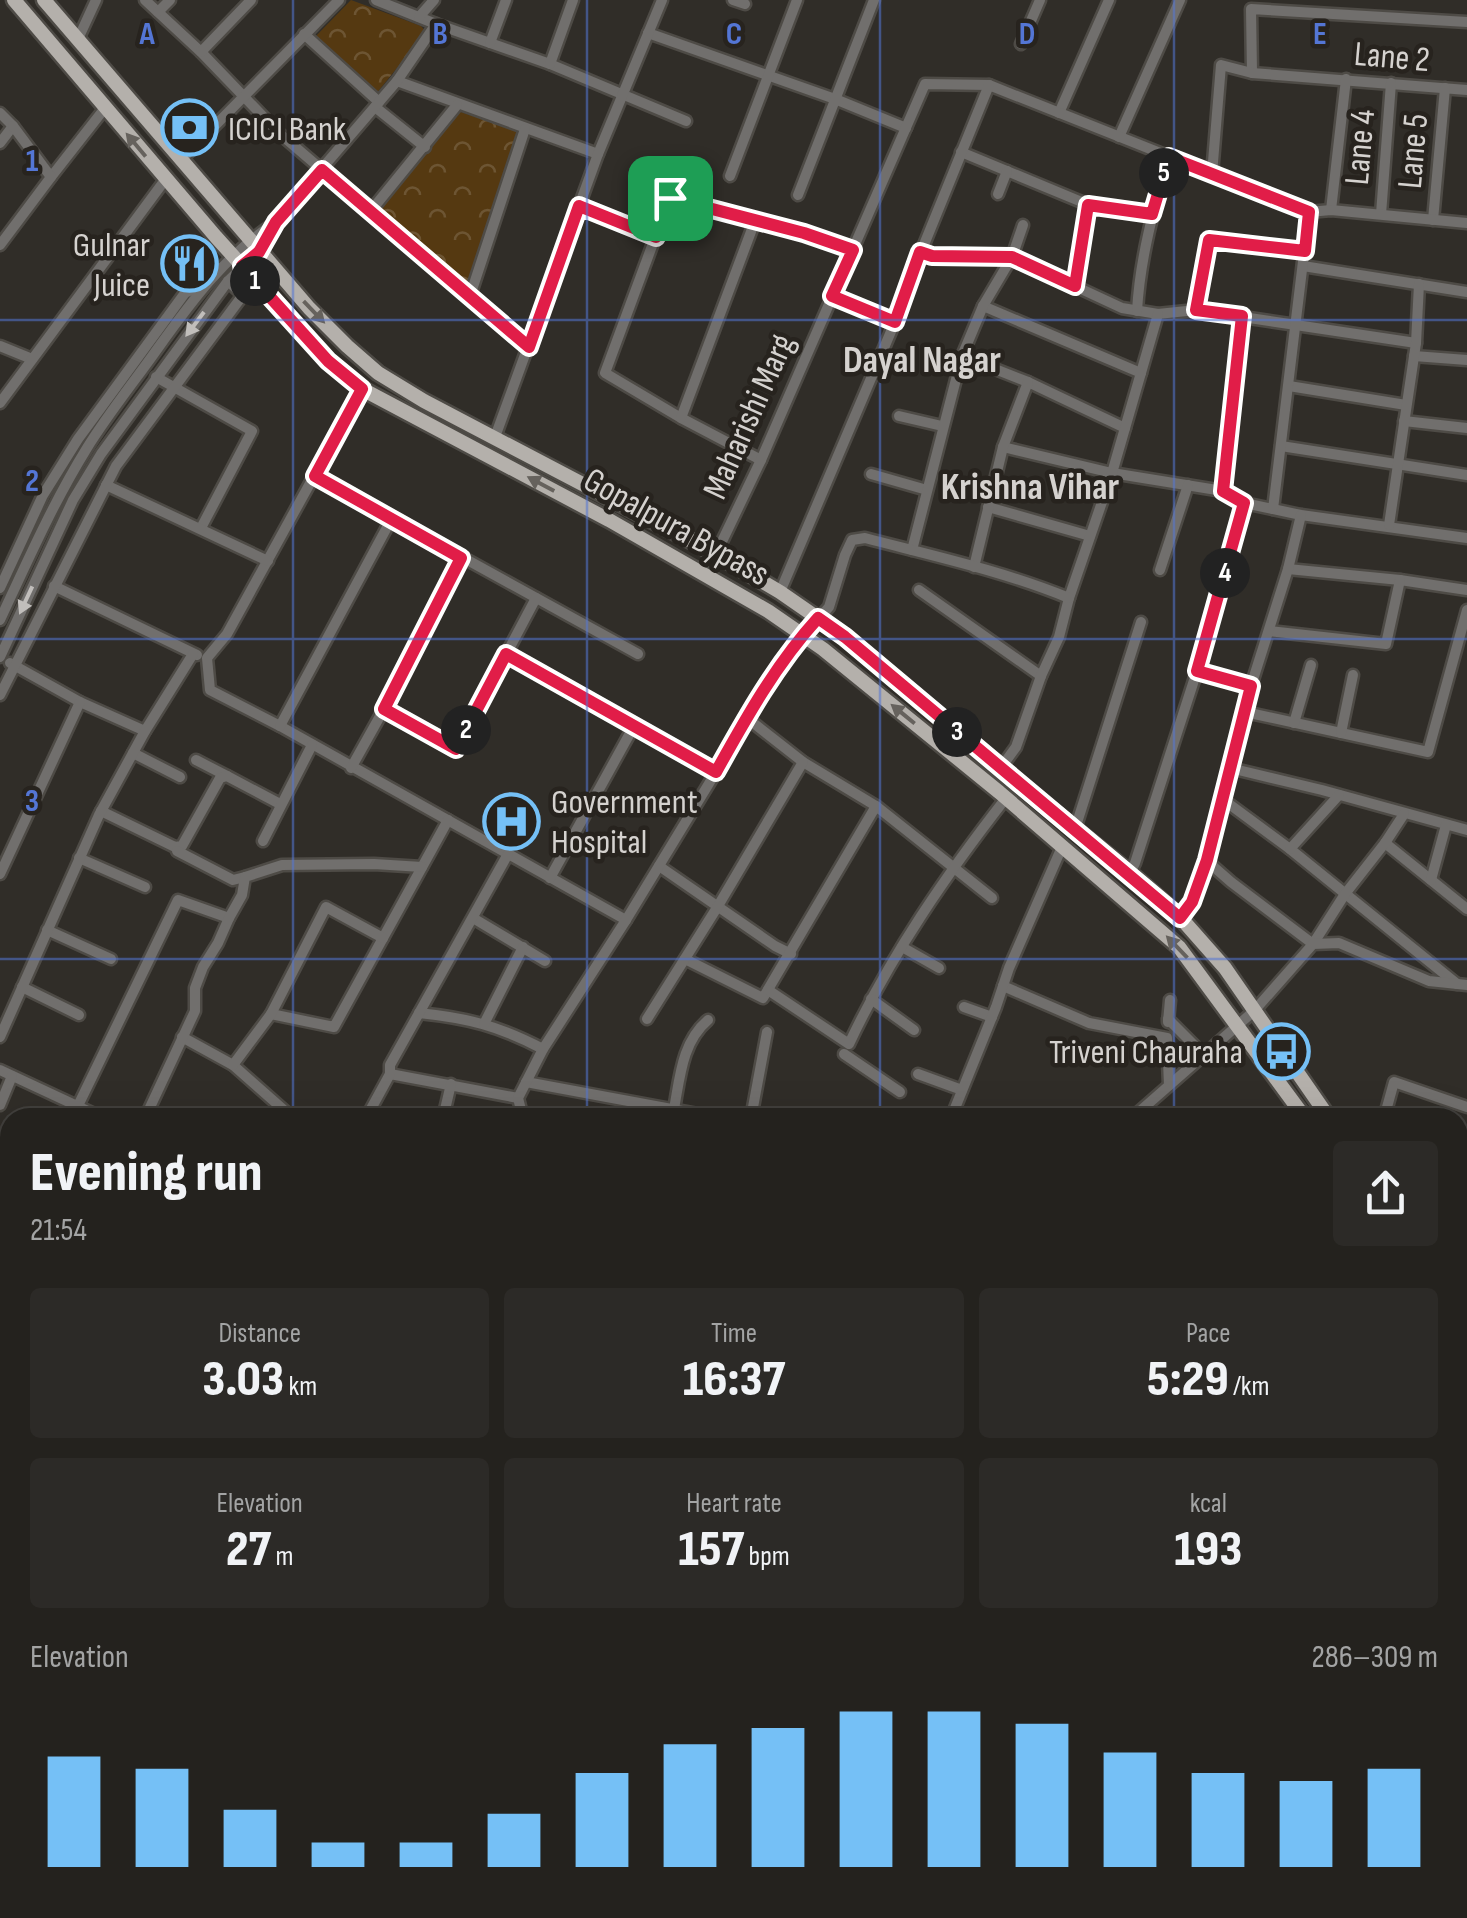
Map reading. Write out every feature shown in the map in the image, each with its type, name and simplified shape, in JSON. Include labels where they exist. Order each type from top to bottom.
[{"type":"main road","name":"Gopalpura Bypass","points":[[14,0],[165,180],[328,361],[362,389],[609,520],[768,611],[802,635],[1006,798],[1179,947],[1298,1108]]},
{"type":"main road","name":"Gopalpura Bypass","points":[[44,0],[309,308],[378,373],[716,554],[845,637],[1180,918],[1225,968],[1322,1108]]},
{"type":"street","points":[[78,39],[96,0]]},
{"type":"street","points":[[145,0],[279,133],[529,347]]},
{"type":"street","points":[[158,12],[170,0]]},
{"type":"street","points":[[201,52],[251,0]]},
{"type":"street","points":[[180,160],[339,0]]},
{"type":"street","points":[[376,0],[550,64],[686,121]]},
{"type":"street","points":[[420,17],[434,0]]},
{"type":"street","points":[[490,43],[506,0]]},
{"type":"street","points":[[550,64],[573,0]]},
{"type":"street","points":[[496,437],[598,154],[662,0]]},
{"type":"street","points":[[733,0],[745,4]]},
{"type":"street","points":[[730,176],[797,0]]},
{"type":"street","points":[[798,195],[874,0]]},
{"type":"street","points":[[1021,44],[1040,2],[1026,0]]},
{"type":"street","points":[[1059,113],[1110,0]]},
{"type":"street","points":[[1119,137],[1180,0]]},
{"type":"street","points":[[1212,174],[1221,66],[1252,73],[1251,9],[1467,22]]},
{"type":"street","points":[[0,588],[43,494],[78,439],[185,293],[238,261],[276,222],[396,81],[436,24]]},
{"type":"street","points":[[648,33],[906,128]]},
{"type":"street","points":[[304,34],[425,147]]},
{"type":"street","name":"Lane 2","points":[[1252,73],[1467,90]]},
{"type":"street","points":[[1331,210],[1346,80]]},
{"type":"street","points":[[396,81],[598,154]]},
{"type":"street","name":"Lane 4","points":[[1381,214],[1391,83]]},
{"type":"street","name":"Maharishi Marg","points":[[716,554],[925,84],[988,85]]},
{"type":"street","points":[[780,592],[895,322],[988,85],[1309,212],[1331,210],[1467,223]]},
{"type":"street","name":"Lane 5","points":[[1433,220],[1445,88]]},
{"type":"street","points":[[370,212],[457,105]]},
{"type":"street","points":[[0,245],[105,108]]},
{"type":"street","points":[[0,113],[51,177]]},
{"type":"street","points":[[0,144],[13,126]]},
{"type":"street","points":[[470,296],[526,129]]},
{"type":"street","points":[[961,152],[1088,205],[1152,214]]},
{"type":"street","points":[[1137,312],[1152,214],[1169,157]]},
{"type":"street","points":[[998,194],[1007,171]]},
{"type":"street","points":[[679,173],[605,373],[761,460]]},
{"type":"street","points":[[0,403],[165,180]]},
{"type":"street","points":[[670,198],[853,250]]},
{"type":"street","points":[[1075,286],[1088,205]]},
{"type":"street","points":[[579,206],[656,237]]},
{"type":"street","points":[[1273,509],[1309,212]]},
{"type":"street","points":[[681,418],[755,221]]},
{"type":"street","points":[[912,550],[962,356],[983,306],[1012,257],[1022,225]]},
{"type":"street","points":[[1196,310],[1209,240],[1305,251]]},
{"type":"street","points":[[920,252],[932,256],[1012,257],[1137,312],[1196,310],[1416,343]]},
{"type":"street","points":[[145,731],[80,702],[0,657],[73,500],[101,454],[228,281],[238,261]]},
{"type":"street","points":[[1303,266],[1467,292]]},
{"type":"street","points":[[0,695],[116,466],[244,295],[228,281]]},
{"type":"street","points":[[0,620],[59,496],[88,446],[208,282]]},
{"type":"street","points":[[1388,526],[1416,343],[1419,284]]},
{"type":"street","points":[[832,296],[895,322]]},
{"type":"street","points":[[983,306],[1141,373]]},
{"type":"street","points":[[1000,769],[1016,747],[1059,637],[1158,314]]},
{"type":"street","points":[[1223,491],[1242,316]]},
{"type":"street","points":[[0,346],[32,359]]},
{"type":"street","points":[[962,356],[1125,428]]},
{"type":"street","points":[[1414,356],[1467,360]]},
{"type":"street","points":[[156,377],[252,431],[201,528]]},
{"type":"street","points":[[974,566],[1003,447],[1028,382]]},
{"type":"street","points":[[1289,386],[1406,406]]},
{"type":"street","points":[[362,389],[227,634],[207,658],[210,690],[626,920]]},
{"type":"street","points":[[899,416],[942,426]]},
{"type":"street","points":[[1404,421],[1467,428]]},
{"type":"street","points":[[78,439],[116,466]]},
{"type":"street","points":[[1281,446],[1467,475]]},
{"type":"street","points":[[1003,447],[1112,473],[1223,491],[1244,503],[1273,509],[1467,538]]},
{"type":"street","points":[[871,474],[927,490]]},
{"type":"street","points":[[315,476],[638,654]]},
{"type":"street","points":[[106,484],[268,560]]},
{"type":"street","points":[[1160,570],[1188,485]]},
{"type":"street","points":[[1130,873],[1197,671],[1244,503]]},
{"type":"street","points":[[988,508],[1090,536]]},
{"type":"street","points":[[1180,918],[1192,902],[1207,860],[1251,686],[1301,514]]},
{"type":"street","points":[[280,726],[392,518]]},
{"type":"street","points":[[520,1108],[518,1098],[543,1048],[626,920],[747,718],[802,635],[829,607],[844,554],[852,540],[865,538],[974,566],[1069,598]]},
{"type":"street","points":[[352,768],[461,558]]},
{"type":"street","points":[[1288,569],[1467,590]]},
{"type":"street","points":[[1269,631],[1386,644],[1400,580]]},
{"type":"street","points":[[54,586],[207,658]]},
{"type":"street","points":[[919,590],[1041,676]]},
{"type":"street","points":[[384,709],[456,749],[536,598]]},
{"type":"street","points":[[1245,712],[1428,752],[1467,610]]},
{"type":"street","points":[[1074,829],[1141,622]]},
{"type":"street","points":[[0,1037],[101,810],[193,654]]},
{"type":"street","points":[[506,654],[716,772]]},
{"type":"street","points":[[1294,722],[1311,666]]},
{"type":"street","points":[[1197,671],[1251,686]]},
{"type":"street","points":[[1341,733],[1353,675]]},
{"type":"street","points":[[0,874],[80,702]]},
{"type":"street","points":[[747,718],[803,762],[876,806],[992,898]]},
{"type":"street","points":[[550,878],[634,726]]},
{"type":"street","points":[[263,841],[312,745]]},
{"type":"street","points":[[133,752],[180,777]]},
{"type":"street","points":[[196,760],[280,804]]},
{"type":"street","points":[[647,1019],[803,762]]},
{"type":"street","points":[[1230,768],[1467,830]]},
{"type":"street","points":[[101,810],[175,847],[182,846],[220,778],[227,776]]},
{"type":"street","points":[[1290,850],[1339,795]]},
{"type":"street","points":[[844,1053],[871,999],[952,867],[1006,798]]},
{"type":"street","points":[[1221,798],[1462,985]]},
{"type":"street","points":[[685,959],[763,998],[876,806]]},
{"type":"street","points":[[1143,1108],[1254,1011],[1313,944],[1404,814]]},
{"type":"street","points":[[271,1014],[334,1027],[448,820]]},
{"type":"street","points":[[1431,880],[1446,826]]},
{"type":"street","points":[[1385,844],[1467,909]]},
{"type":"street","points":[[954,1108],[1062,847]]},
{"type":"street","points":[[177,852],[233,880],[282,865],[422,867]]},
{"type":"street","points":[[371,1108],[390,1074],[390,1065],[508,854]]},
{"type":"street","points":[[80,858],[145,888]]},
{"type":"street","points":[[1207,860],[1313,944],[1339,942],[1430,981],[1462,985]]},
{"type":"street","points":[[659,866],[790,954]]},
{"type":"street","points":[[150,1108],[194,1011],[194,988],[242,896],[245,877]]},
{"type":"street","points":[[78,1106],[178,900],[229,918]]},
{"type":"street","points":[[233,1066],[271,1014],[326,906],[383,938]]},
{"type":"street","points":[[472,918],[545,961]]},
{"type":"street","points":[[47,930],[111,959]]},
{"type":"street","points":[[484,1024],[523,947]]},
{"type":"street","points":[[902,947],[939,968]]},
{"type":"street","points":[[1003,986],[1089,1023],[1167,1038]]},
{"type":"street","points":[[22,987],[79,1015]]},
{"type":"street","points":[[768,990],[844,1053],[900,1092]]},
{"type":"street","points":[[871,999],[914,1030]]},
{"type":"street","points":[[1168,1085],[1170,1000]]},
{"type":"street","points":[[964,1007],[992,1017]]},
{"type":"street","points":[[419,1014],[461,1017],[509,1031],[543,1048]]},
{"type":"street","points":[[1168,1019],[1203,1054]]},
{"type":"street","points":[[674,1108],[689,1042],[708,1020]]},
{"type":"street","points":[[754,1108],[768,1032]]},
{"type":"street","points":[[182,1036],[233,1066],[281,1108]]},
{"type":"street","points":[[0,1070],[82,1108]]},
{"type":"street","points":[[390,1074],[518,1098]]},
{"type":"street","points":[[918,1074],[962,1090]]},
{"type":"street","points":[[0,1105],[12,1076]]},
{"type":"street","points":[[526,1082],[663,1108]]},
{"type":"street","points":[[1387,1108],[1394,1082],[1467,1107]]},
{"type":"street","points":[[445,1108],[451,1084]]},
{"type":"green space","points":[[351,0],[421,26],[426,32],[376,94],[315,37]]},
{"type":"green space","points":[[458,111],[522,133],[469,287],[376,211]]},
{"type":"place","name":"ICICI Bank","points":[[189,128]]},
{"type":"place","name":"Gulnar Juice","points":[[189,264]]},
{"type":"place","name":"Government Hospital","points":[[512,821]]},
{"type":"place","name":"Triveni Chauraha","points":[[1282,1051]]},
{"type":"district","name":"Dayal Nagar","points":[[922,359]]},
{"type":"district","name":"Krishna Vihar","points":[[1030,486]]},
{"type":"route","points":[[1169,157],[1309,212],[1305,251],[1209,240],[1196,310],[1242,316],[1223,491],[1244,503],[1197,671],[1251,686],[1207,860],[1192,902],[1180,918],[818,618],[790,650],[716,772],[506,654],[456,749],[384,709],[461,558],[315,476],[362,389],[328,361],[242,266],[259,252],[276,222],[322,170],[529,347],[579,206],[656,237],[670,198],[853,250],[832,296],[895,322],[920,252],[932,256],[1012,257],[1075,286],[1088,205],[1152,214],[1169,157]]}]
